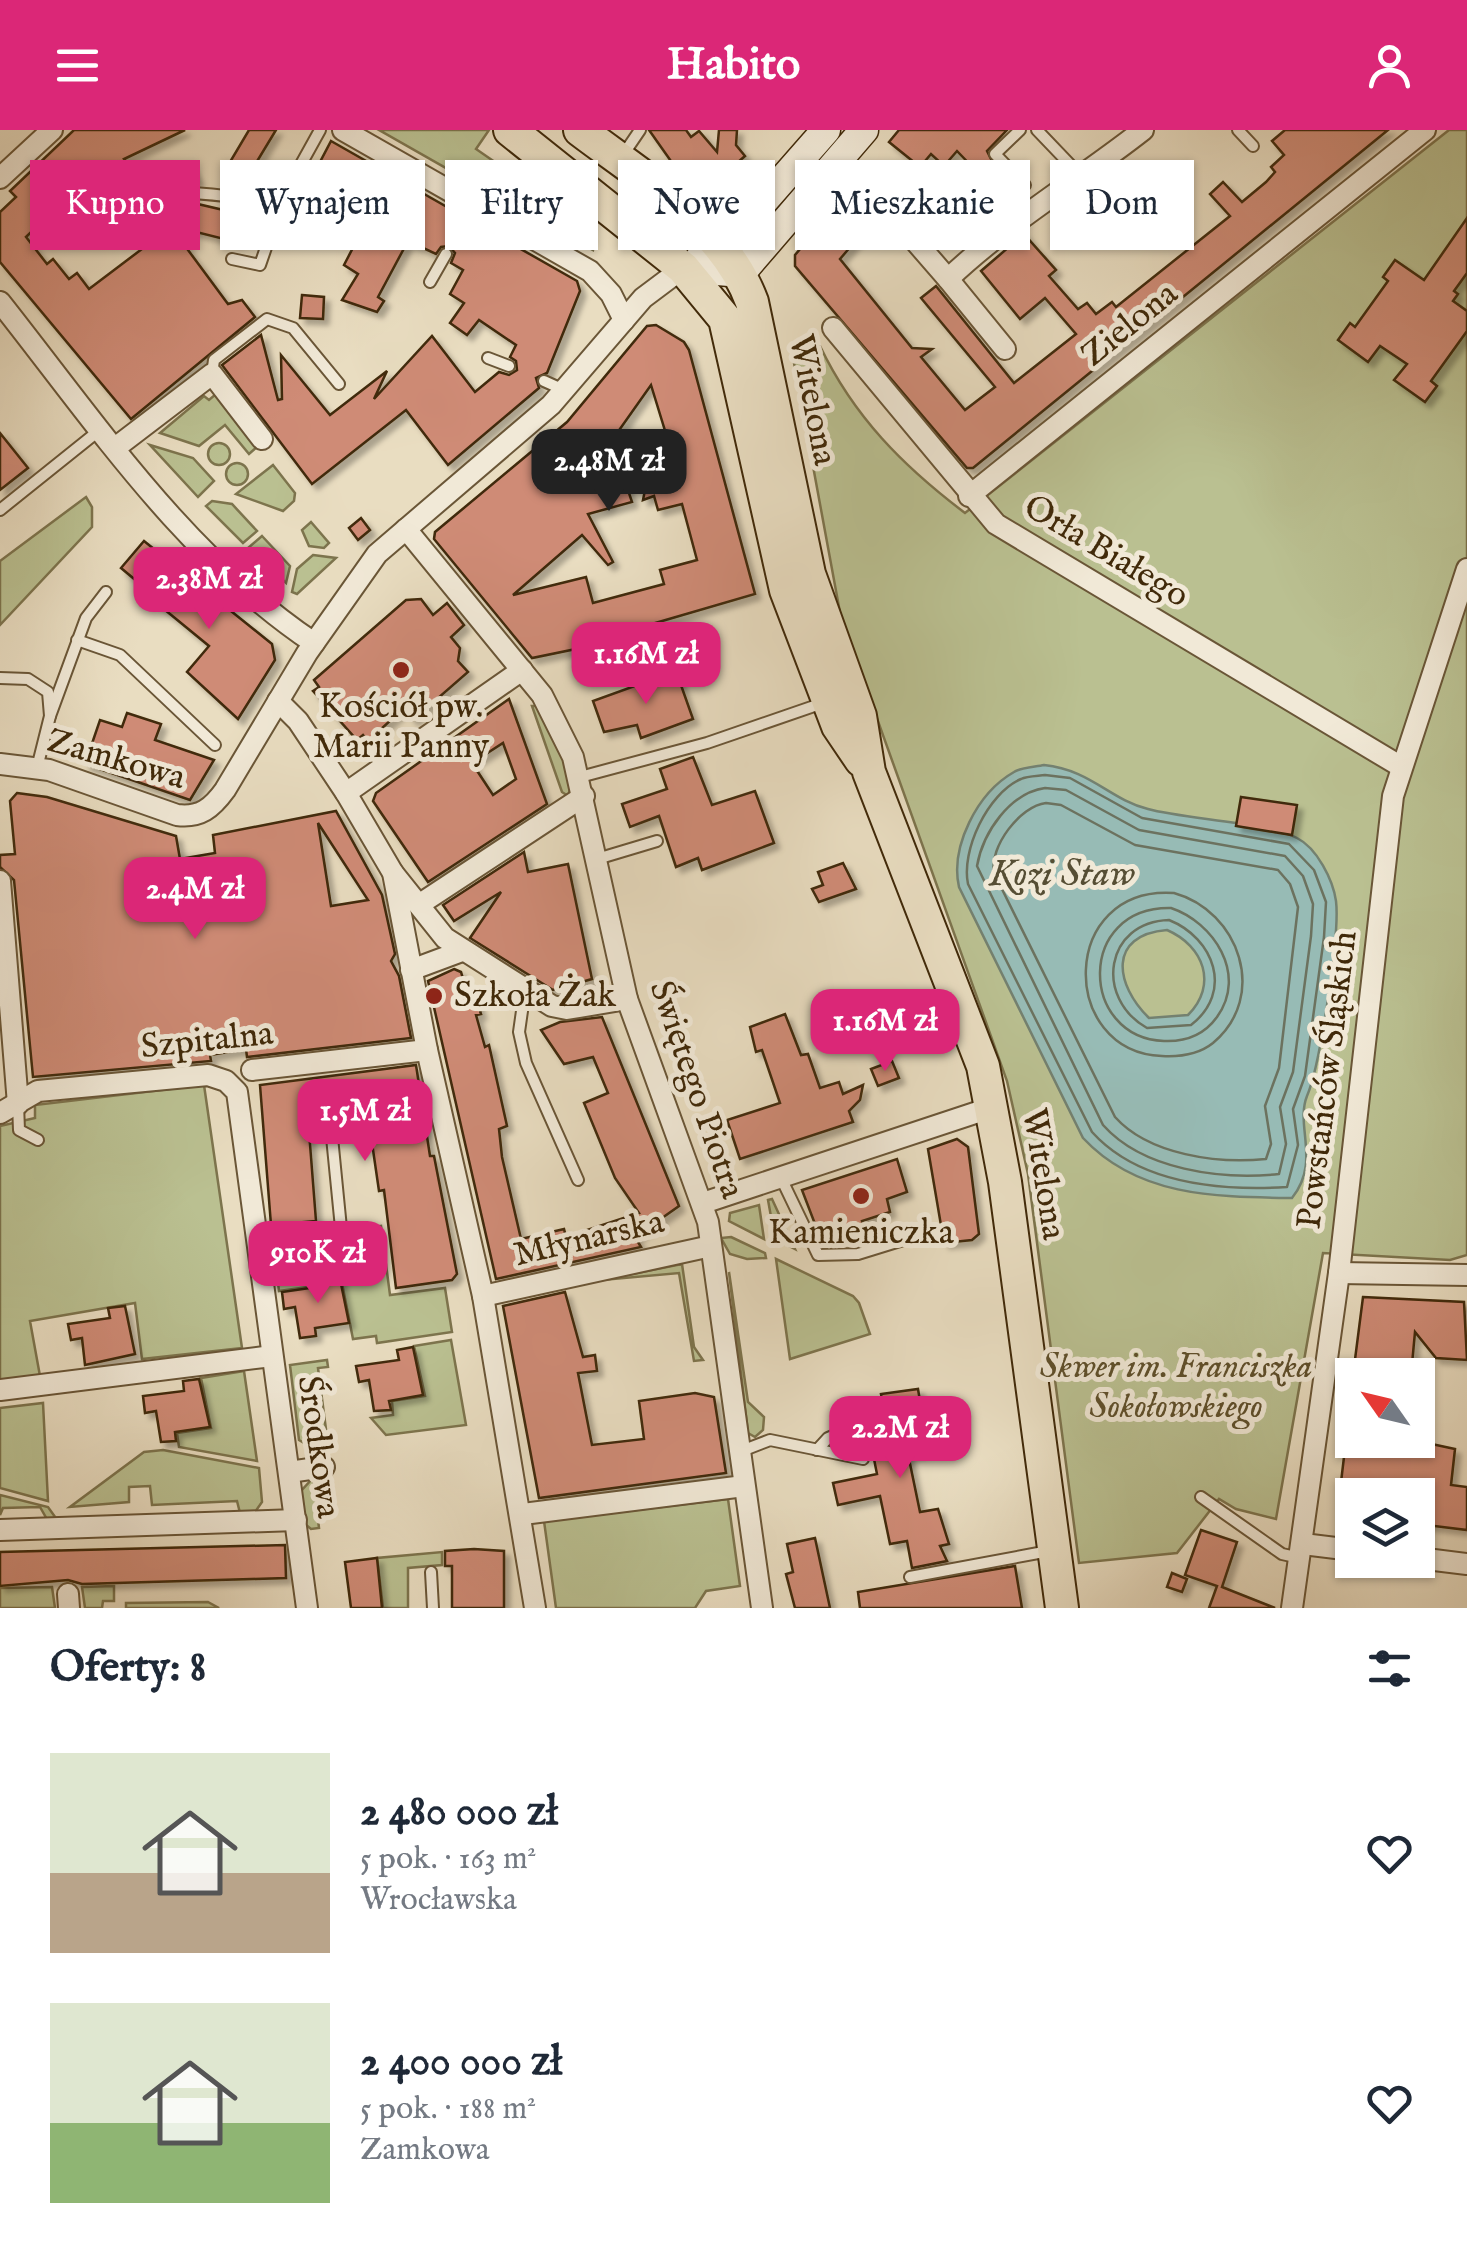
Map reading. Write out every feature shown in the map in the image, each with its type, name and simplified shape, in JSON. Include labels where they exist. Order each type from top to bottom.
[{"type":"main road","points":[[510,130],[683,268]]},
{"type":"main road","points":[[580,130],[620,160]]},
{"type":"main road","points":[[724,250],[742,273]]},
{"type":"main road","name":"Witelona","points":[[683,268],[726,318],[786,590],[838,726],[870,772]]},
{"type":"main road","name":"Witelona","points":[[742,273],[752,302],[809,574],[860,716],[870,772],[966,1017],[993,1106],[1062,1608]]},
{"type":"street","points":[[0,178],[52,130]]},
{"type":"street","points":[[344,130],[368,153],[472,213],[592,273],[624,320]]},
{"type":"street","points":[[775,189],[826,130]]},
{"type":"street","points":[[683,268],[742,273],[864,130]]},
{"type":"street","points":[[1103,160],[1143,130]]},
{"type":"street","name":"Zielona","points":[[969,496],[1425,130]]},
{"type":"street","points":[[948,279],[1026,212],[1050,197]]},
{"type":"street","points":[[627,1000],[561,1009],[519,987],[440,932],[393,873],[346,793],[298,722],[278,701],[368,564],[564,391],[649,292],[710,250]]},
{"type":"street","points":[[923,250],[1005,350]]},
{"type":"street","points":[[0,302],[152,497],[274,614],[314,642]]},
{"type":"street","name":"Orła Białego","points":[[833,328],[969,496],[1004,530],[1400,766]]},
{"type":"street","points":[[115,448],[212,374],[262,439]]},
{"type":"street","name":"Świętego Piotra","points":[[406,528],[554,714],[582,786],[627,1000],[703,1203],[762,1608]]},
{"type":"street","name":"Powstańców Śląskich","points":[[1292,1608],[1338,1273],[1400,766],[1467,569]]},
{"type":"street","points":[[346,793],[522,670]]},
{"type":"street","name":"Zamkowa","points":[[0,764],[37,768],[178,816],[194,815],[212,806],[278,701]]},
{"type":"street","points":[[420,904],[582,786]]},
{"type":"street","points":[[393,873],[427,1050],[483,1296],[536,1608]]},
{"type":"street","points":[[0,881],[9,1108]]},
{"type":"street","points":[[411,970],[462,950]]},
{"type":"street","name":"Szpitalna","points":[[252,1070],[427,1050]]},
{"type":"street","name":"Szpitalna","points":[[9,1108],[38,1091],[208,1075]]},
{"type":"street","name":"Środkowa","points":[[208,1075],[230,1083],[240,1099],[307,1608]]},
{"type":"street","name":"Młynarska","points":[[703,1203],[993,1106]]},
{"type":"street","name":"Młynarska","points":[[483,1296],[711,1246]]},
{"type":"street","points":[[1338,1273],[1467,1275]]},
{"type":"street","points":[[0,1390],[272,1356]]},
{"type":"street","points":[[289,1472],[324,1466]]},
{"type":"street","points":[[522,1514],[744,1486]]},
{"type":"street","points":[[0,1530],[296,1520]]},
{"type":"street","points":[[1302,1551],[1335,1550]]},
{"type":"street","points":[[1435,1560],[1467,1564]]},
{"type":"lane","points":[[304,160],[320,130]]},
{"type":"lane","points":[[620,160],[640,130]]},
{"type":"lane","points":[[1002,160],[996,154],[1020,130]]},
{"type":"lane","points":[[1038,130],[1070,160]]},
{"type":"lane","points":[[1238,130],[1253,146]]},
{"type":"lane","points":[[232,259],[260,265],[265,250]]},
{"type":"lane","points":[[430,282],[446,254]]},
{"type":"lane","points":[[212,374],[214,360],[266,319],[293,328],[339,384]]},
{"type":"lane","points":[[488,358],[509,366]]},
{"type":"lane","points":[[544,381],[564,391]]},
{"type":"lane","points":[[0,510],[100,430]]},
{"type":"lane","points":[[37,768],[50,716],[77,640],[106,592]]},
{"type":"lane","points":[[77,640],[120,655],[215,745]]},
{"type":"lane","points":[[0,678],[28,679],[44,686],[51,699],[50,716]]},
{"type":"lane","points":[[582,786],[829,702]]},
{"type":"lane","points":[[597,859],[657,840]]},
{"type":"lane","points":[[519,987],[519,1032],[526,1063],[578,1180]]},
{"type":"lane","name":"Szpitalna","points":[[208,1075],[252,1070]]},
{"type":"lane","points":[[9,1108],[21,1133],[38,1140]]},
{"type":"lane","points":[[257,1235],[340,1228],[330,1117]]},
{"type":"lane","points":[[781,1178],[818,1255],[858,1254],[912,1237]]},
{"type":"lane","points":[[817,1450],[828,1438],[862,1422]]},
{"type":"lane","points":[[739,1452],[770,1440],[863,1459]]},
{"type":"lane","points":[[1201,1496],[1282,1554],[1302,1551]]},
{"type":"lane","points":[[910,1577],[1054,1550]]},
{"type":"lane","points":[[431,1572],[433,1608]]},
{"type":"green space","points":[[379,130],[489,130],[476,149],[492,160],[445,160],[445,168]]},
{"type":"green space","name":"Skwer im. Franciszka Sokołowskiego","points":[[1449,130],[1467,130],[1467,1255],[1450,1260],[1323,1253],[1276,1519],[1236,1509],[1219,1499],[1177,1553],[1079,1563],[1028,1174],[1007,1081],[841,618],[792,352],[809,338],[820,346],[864,418],[921,477],[965,513]]},
{"type":"green space","points":[[216,394],[258,446],[249,454],[225,425],[199,446],[160,433],[204,396],[209,400]]},
{"type":"green space","points":[[215,443],[223,443],[230,454],[223,465],[215,465],[208,458],[208,450]]},
{"type":"green space","points":[[150,445],[193,458],[214,481],[198,497]]},
{"type":"green space","points":[[233,463],[241,463],[248,474],[241,485],[233,485],[226,478],[226,470]]},
{"type":"green space","points":[[273,465],[295,493],[294,501],[283,511],[236,494]]},
{"type":"green space","points":[[86,497],[92,507],[92,527],[0,625],[0,561]]},
{"type":"green space","points":[[212,501],[232,504],[257,531],[243,543],[206,506]]},
{"type":"green space","points":[[311,522],[329,543],[324,548],[309,546],[302,530]]},
{"type":"green space","points":[[262,536],[290,566],[286,583],[248,548]]},
{"type":"green space","points":[[313,555],[336,558],[297,594],[292,592],[297,569]]},
{"type":"green space","points":[[532,706],[537,706],[567,763],[571,786],[568,796],[562,792]]},
{"type":"green space","points":[[204,1085],[242,1348],[142,1359],[135,1303],[30,1321],[40,1376],[0,1382],[0,1126],[35,1118],[35,1105]]},
{"type":"green space","points":[[772,1199],[795,1249],[775,1239],[768,1200]]},
{"type":"green space","points":[[759,1205],[764,1239],[729,1221],[730,1213]]},
{"type":"green space","points":[[381,1226],[390,1295],[445,1288],[452,1332],[377,1343],[376,1336],[353,1339],[340,1273],[321,1275],[322,1285],[279,1291],[273,1242]]},
{"type":"green space","points":[[731,1237],[765,1253],[766,1258],[747,1259],[730,1254],[721,1238]]},
{"type":"green space","points":[[776,1259],[853,1296],[870,1334],[790,1359]]},
{"type":"green space","points":[[682,1264],[694,1347],[703,1360],[694,1361],[679,1273],[602,1280]]},
{"type":"green space","points":[[729,1272],[748,1402],[764,1417],[763,1430],[755,1437],[748,1433]]},
{"type":"green space","points":[[451,1340],[466,1425],[386,1435],[371,1418],[393,1415],[392,1401],[425,1396],[414,1346]]},
{"type":"green space","points":[[327,1360],[328,1367],[318,1368],[327,1437],[304,1443],[299,1440],[290,1365]]},
{"type":"green space","points":[[244,1371],[257,1461],[179,1447],[177,1433],[211,1428],[201,1378]]},
{"type":"green space","points":[[43,1403],[48,1501],[0,1488],[0,1408]]},
{"type":"green space","points":[[163,1450],[259,1468],[262,1502],[255,1512],[240,1513],[237,1501],[152,1505],[150,1486],[129,1487],[129,1502],[70,1507],[144,1452]]},
{"type":"green space","points":[[313,1478],[319,1528],[311,1529],[305,1524],[301,1491]]},
{"type":"green space","points":[[0,1495],[48,1507],[58,1521],[48,1521],[40,1507],[3,1508],[0,1515]]},
{"type":"green space","points":[[728,1499],[740,1586],[706,1591],[695,1608],[556,1608],[544,1521]]},
{"type":"green space","points":[[442,1552],[442,1565],[408,1568],[408,1608],[383,1608],[377,1558]]},
{"type":"green space","points":[[114,1586],[114,1601],[103,1601],[102,1608],[85,1608],[82,1587]]},
{"type":"green space","points":[[52,1587],[55,1608],[0,1608],[0,1588]]},
{"type":"green space","points":[[208,1602],[219,1608],[126,1608],[126,1603]]},
{"type":"water","name":"Kozi Staw","points":[[1044,765],[1087,778],[1148,809],[1284,833],[1304,843],[1323,865],[1336,901],[1335,941],[1323,1030],[1304,1108],[1305,1171],[1292,1198],[1207,1194],[1153,1183],[1128,1172],[1083,1138],[959,887],[957,871],[969,822],[989,793],[1014,772]],"holes":[[[1167,930],[1180,937],[1203,967],[1203,991],[1188,1015],[1149,1018],[1129,991],[1124,977],[1126,951],[1134,941],[1148,934]]]},
{"type":"building","points":[[74,130],[185,130],[125,160],[43,160]]},
{"type":"building","points":[[249,130],[276,130],[258,160],[231,160]]},
{"type":"building","points":[[649,130],[686,130],[691,137],[699,131],[717,152],[719,130],[737,130],[736,145],[745,156],[740,160],[670,160]]},
{"type":"building","points":[[899,130],[1007,130],[987,151],[992,160],[966,160],[957,151],[949,160],[938,160],[931,154],[926,160],[911,160],[889,142]]},
{"type":"building","points":[[1285,130],[1388,130],[973,468],[967,468],[795,266],[799,250],[848,250],[840,259],[912,348],[932,349],[921,357],[965,410],[995,387],[921,298],[936,286],[1014,383],[1076,334],[1045,298],[1020,319],[981,271],[1005,250],[1030,250],[1030,241],[1056,270],[1049,276],[1078,309],[1087,303],[1096,314],[1112,302],[1116,307],[1187,250],[1194,250],[1194,245],[1230,216],[1210,194],[1223,182],[1242,202],[1266,182],[1275,172],[1271,167],[1284,155],[1272,141]]},
{"type":"building","points":[[331,141],[364,160],[321,160]]},
{"type":"building","points":[[30,172],[30,233],[26,237],[30,250],[36,250],[47,264],[53,259],[69,279],[77,273],[89,289],[141,250],[188,250],[228,304],[242,300],[255,317],[131,419],[0,262],[0,212],[16,197],[10,191]]},
{"type":"building","points":[[425,194],[445,206],[445,246],[436,254],[425,249]]},
{"type":"building","points":[[200,205],[220,209],[220,238],[200,233]]},
{"type":"building","points":[[1467,218],[1467,273],[1454,291],[1458,294],[1453,301],[1467,311],[1467,331],[1431,381],[1437,386],[1425,402],[1394,380],[1407,364],[1380,346],[1368,362],[1338,340],[1350,323],[1355,327],[1388,281],[1383,277],[1395,260],[1424,280]]},
{"type":"building","points":[[352,250],[403,250],[378,297],[384,301],[377,312],[342,300],[358,274],[344,265]]},
{"type":"building","points":[[452,250],[523,250],[577,281],[580,291],[547,373],[536,378],[539,388],[448,465],[406,410],[312,484],[222,365],[261,335],[278,400],[282,399],[281,355],[330,415],[387,371],[374,399],[432,336],[475,392],[499,372],[509,375],[517,370],[516,361],[510,357],[516,345],[479,320],[467,335],[450,323],[464,303],[450,294],[463,270],[451,263]]},
{"type":"building","points":[[302,295],[324,297],[323,319],[300,318]]},
{"type":"building","points":[[656,325],[684,342],[689,350],[755,594],[604,638],[605,643],[532,658],[434,539],[435,532],[567,422],[647,326]],"holes":[[[651,385],[666,434],[647,440],[656,473],[648,475],[643,500],[654,496],[658,510],[682,504],[697,560],[660,570],[664,584],[593,603],[586,577],[513,595],[582,535],[608,565],[613,562],[588,514],[632,502],[625,481],[598,489],[581,470],[611,433],[615,436]]]},
{"type":"building","points":[[0,433],[28,468],[0,490]]},
{"type":"building","points":[[361,518],[370,530],[358,540],[349,528]]},
{"type":"building","points":[[144,541],[272,644],[275,660],[238,719],[187,672],[209,646],[159,605],[165,596],[144,578],[139,583],[121,568]]},
{"type":"building","name":"Kościół pw. Marii Panny","points":[[421,599],[433,615],[447,603],[464,625],[451,637],[460,648],[458,661],[468,672],[413,720],[404,708],[368,741],[363,735],[357,740],[313,691],[319,687],[314,680],[406,600]]},
{"type":"building","points":[[676,671],[693,719],[641,738],[637,725],[604,732],[593,701]]},
{"type":"building","points":[[509,699],[547,804],[428,882],[373,801],[376,793]],"holes":[[[503,743],[516,779],[493,795],[472,763]]]},
{"type":"building","points":[[127,713],[161,724],[155,740],[214,760],[190,800],[85,764],[100,720],[122,727]]},
{"type":"building","points":[[693,757],[712,805],[755,791],[774,843],[702,870],[698,858],[676,867],[659,816],[630,827],[622,804],[667,789],[660,769]]},
{"type":"building","points":[[17,793],[47,797],[176,836],[180,859],[215,853],[213,835],[336,811],[382,895],[395,954],[391,961],[399,976],[411,1038],[247,1057],[246,1049],[210,1055],[211,1061],[33,1077],[14,880],[0,867],[0,855],[15,854],[10,801]],"holes":[[[318,823],[368,900],[331,906]]]},
{"type":"building","points":[[1241,797],[1297,805],[1292,835],[1236,826]]},
{"type":"building","points":[[524,852],[528,872],[568,864],[592,979],[553,990],[470,938],[501,892],[454,921],[443,905]]},
{"type":"building","points":[[843,863],[856,889],[819,902],[812,889],[823,885],[818,872]]},
{"type":"building","points":[[454,969],[461,972],[468,996],[475,995],[485,1047],[489,1045],[507,1126],[499,1129],[502,1157],[521,1239],[564,1229],[566,1237],[639,1213],[615,1178],[584,1103],[608,1093],[593,1057],[564,1064],[541,1030],[560,1022],[602,1017],[679,1206],[635,1237],[641,1247],[496,1279],[428,981]]},
{"type":"building","points":[[785,1014],[801,1055],[808,1054],[820,1088],[839,1082],[843,1094],[863,1085],[860,1100],[849,1111],[853,1122],[740,1159],[727,1120],[780,1103],[762,1050],[756,1052],[750,1027]]},
{"type":"building","points":[[892,1061],[899,1078],[878,1086],[871,1069]]},
{"type":"building","points":[[416,1065],[430,1156],[434,1156],[457,1274],[452,1280],[396,1288],[384,1190],[379,1191],[371,1136],[377,1135],[372,1100],[307,1106],[316,1221],[271,1225],[260,1085]]},
{"type":"building","points":[[957,1139],[968,1147],[979,1234],[972,1240],[944,1243],[928,1149]]},
{"type":"building","points":[[897,1159],[907,1192],[887,1199],[890,1212],[862,1221],[865,1230],[823,1245],[802,1190]]},
{"type":"building","points":[[339,1274],[349,1323],[315,1328],[316,1336],[300,1338],[295,1307],[284,1309],[282,1292],[324,1286],[322,1277]]},
{"type":"building","points":[[565,1292],[583,1357],[595,1355],[597,1371],[578,1373],[592,1445],[644,1439],[639,1401],[695,1393],[714,1397],[726,1473],[539,1498],[503,1306]]},
{"type":"building","points":[[1363,1297],[1464,1302],[1467,1360],[1436,1358],[1415,1332],[1413,1358],[1355,1358]]},
{"type":"building","points":[[125,1306],[135,1354],[85,1365],[82,1338],[71,1340],[68,1324],[110,1318],[108,1308]]},
{"type":"building","points":[[413,1347],[423,1395],[389,1401],[391,1410],[374,1411],[369,1380],[359,1382],[356,1366],[399,1360],[397,1350]]},
{"type":"building","points":[[199,1379],[210,1427],[175,1432],[176,1441],[161,1442],[156,1411],[145,1413],[143,1396],[184,1391],[183,1381]]},
{"type":"building","points":[[918,1389],[927,1443],[920,1444],[921,1452],[908,1454],[920,1512],[938,1509],[949,1544],[940,1546],[947,1561],[912,1568],[907,1541],[890,1544],[880,1496],[838,1505],[833,1483],[877,1474],[870,1439],[874,1431],[887,1429],[881,1394]]},
{"type":"building","points":[[1435,1445],[1455,1449],[1451,1485],[1467,1487],[1467,1530],[1435,1526],[1435,1478],[1342,1478],[1344,1458],[1435,1458]]},
{"type":"building","points":[[1201,1530],[1237,1542],[1222,1587],[1275,1608],[1209,1608],[1217,1586],[1185,1575]]},
{"type":"building","points":[[815,1538],[830,1608],[795,1608],[786,1574],[793,1572],[787,1544]]},
{"type":"building","points":[[285,1545],[286,1578],[82,1584],[68,1580],[0,1586],[0,1552]]},
{"type":"building","points":[[445,1551],[504,1551],[504,1608],[452,1608],[452,1566],[445,1566]]},
{"type":"building","points":[[377,1558],[382,1608],[351,1608],[345,1562]]},
{"type":"building","points":[[1015,1566],[1022,1608],[860,1608],[858,1592]]},
{"type":"building","points":[[1172,1573],[1187,1579],[1182,1592],[1167,1587]]},
{"type":"place","name":"Kościół pw. Marii Panny","points":[[401,670]]},
{"type":"place","name":"Szkoła Żak","points":[[434,996]]},
{"type":"place","name":"Kamieniczka","points":[[861,1196]]}]
